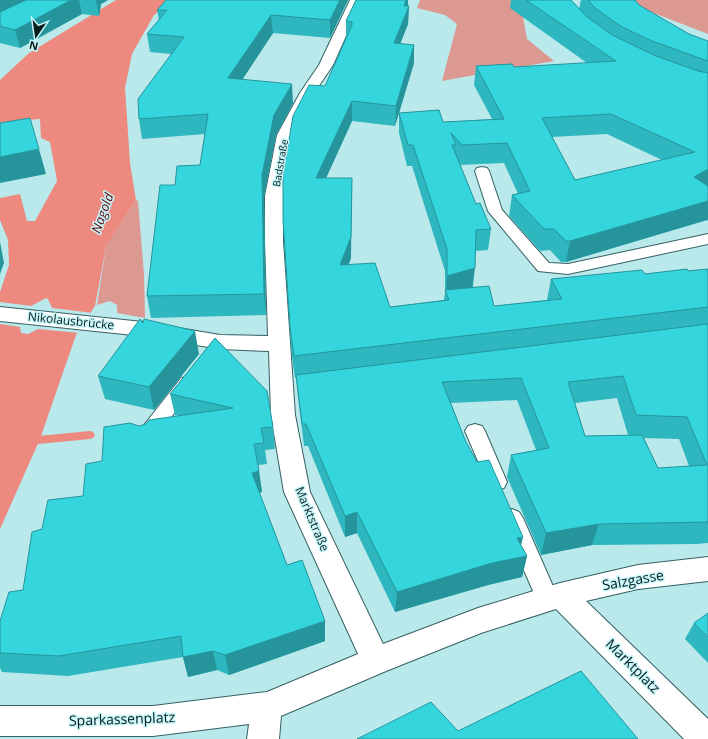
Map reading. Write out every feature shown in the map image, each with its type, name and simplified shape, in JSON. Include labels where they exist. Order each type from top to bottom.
[{"type":"street","name":"Badstraße","points":[[278,344],[274,241],[274,196],[285,135],[307,93],[326,65],[356,0]]},
{"type":"street","name":"Nikolausbrücke","points":[[0,314],[143,329],[220,342],[278,344]]},
{"type":"street","name":"Marktstraße","points":[[278,344],[290,388],[283,415],[297,492],[376,661]]},
{"type":"street","name":"Salzgasse","points":[[554,597],[638,577],[708,569]]},
{"type":"street","points":[[263,739],[267,707],[376,661],[478,621],[554,597]]},
{"type":"street","name":"Marktplatz","points":[[554,597],[607,640],[706,739]]},
{"type":"street","name":"Sparkassenplatz","points":[[0,721],[153,721],[267,707]]},
{"type":"lane","points":[[482,171],[495,211],[544,268],[568,269],[708,240]]},
{"type":"lane","points":[[144,439],[220,342]]},
{"type":"lane","points":[[475,431],[554,597]]},
{"type":"shaded area","points":[[420,0],[520,0],[527,39],[554,61],[442,81],[457,24],[445,15],[417,8]]},
{"type":"shaded area","points":[[620,0],[708,0],[708,34]]},
{"type":"shaded area","points":[[136,200],[138,201],[144,274],[145,318],[117,313],[117,305],[110,301],[97,305],[106,247]]},
{"type":"water","name":"Nagold","points":[[116,0],[174,0],[154,15],[132,54],[125,88],[130,163],[136,200],[106,247],[95,306],[76,335],[40,439],[0,529],[0,292],[9,265],[8,240],[0,220],[0,198],[20,194],[27,221],[35,221],[57,181],[50,142],[41,138],[40,119],[16,121],[0,140],[0,80],[29,53]]},
{"type":"pier","points":[[46,298],[48,299],[52,308],[93,313],[80,333],[38,329],[28,334],[21,333],[20,327],[0,324],[0,302],[31,306]]},
{"type":"building","points":[[26,0],[71,0],[15,30],[0,26],[0,12]]},
{"type":"building","points":[[166,0],[340,0],[330,20],[271,15],[228,78],[292,84],[274,115],[262,175],[264,294],[147,296],[160,185],[175,185],[177,166],[200,165],[208,114],[139,119],[138,99],[184,37],[147,34],[167,10],[157,10]]},
{"type":"building","points":[[356,0],[406,0],[404,6],[409,6],[394,43],[414,45],[396,106],[352,101],[316,178],[352,178],[351,237],[340,265],[375,263],[390,307],[449,300],[445,290],[489,286],[494,306],[562,299],[551,279],[642,270],[645,274],[687,269],[688,271],[708,269],[708,307],[294,356],[290,327],[283,220],[283,175],[293,116],[309,85],[325,86],[352,25],[352,22],[346,21]]},
{"type":"building","points":[[526,0],[571,0],[586,16],[612,35],[656,56],[698,71],[708,73],[708,169],[694,177],[708,186],[708,201],[566,241],[554,229],[544,229],[512,195],[530,191],[507,143],[462,145],[451,133],[456,145],[452,145],[476,204],[480,203],[491,229],[476,230],[475,268],[447,276],[447,249],[413,145],[408,145],[399,113],[439,110],[443,122],[504,119],[476,66],[512,64],[514,67],[616,61]],"holes":[[[611,114],[695,152],[575,180],[542,118]]]},
{"type":"building","points":[[588,0],[635,0],[639,5],[689,34],[708,41],[708,61],[652,41],[622,27],[595,8]]},
{"type":"building","points":[[30,118],[39,149],[0,157],[0,123]]},
{"type":"building","points":[[140,319],[143,323],[144,319],[195,331],[149,387],[98,376]]},
{"type":"building","points":[[708,324],[708,522],[599,524],[546,533],[511,455],[549,448],[521,378],[442,382],[466,442],[477,462],[489,460],[523,537],[517,538],[527,556],[492,563],[397,592],[357,512],[345,516],[306,424],[302,424],[296,375]],"holes":[[[623,376],[636,415],[687,417],[707,465],[658,468],[642,435],[585,436],[568,382]]]},
{"type":"building","points":[[215,338],[267,391],[273,427],[261,428],[264,443],[254,444],[259,471],[252,473],[287,565],[302,560],[325,621],[225,655],[213,651],[183,657],[181,636],[59,656],[0,653],[0,621],[9,592],[23,590],[32,532],[42,529],[48,500],[83,496],[86,464],[102,461],[104,427],[130,423],[139,426],[146,424],[149,420],[233,408],[170,394]]},
{"type":"building","points":[[708,613],[708,637],[694,623]]},
{"type":"building","points":[[581,671],[638,739],[357,739],[431,702],[458,731]]},
{"type":"waterway","points":[[28,441],[90,435]]}]
